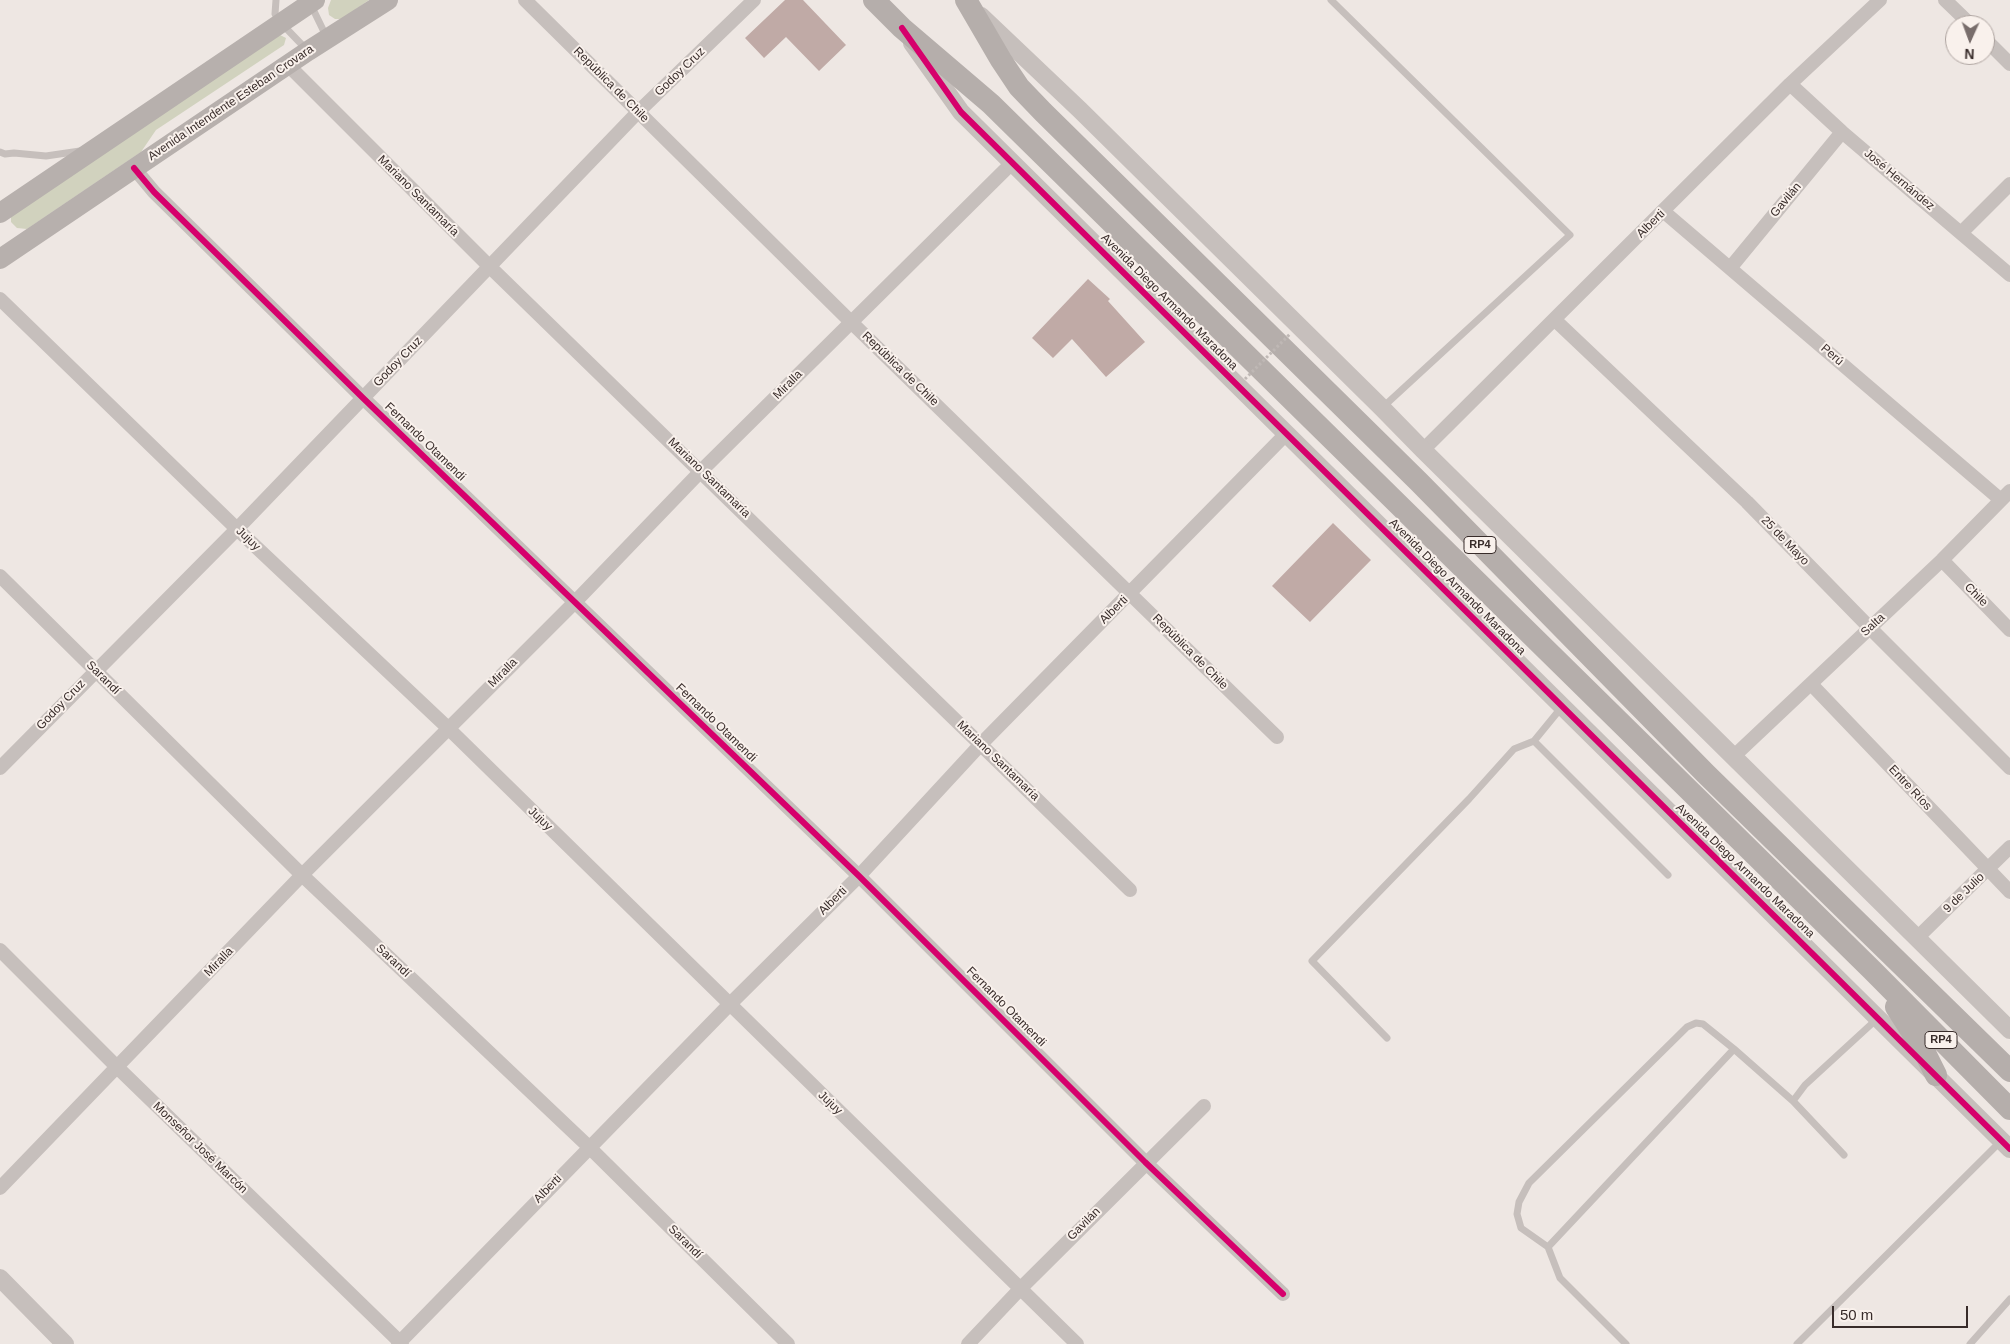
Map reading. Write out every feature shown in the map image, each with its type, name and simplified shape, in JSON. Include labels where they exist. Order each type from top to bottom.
[{"type":"main road","name":"Avenida Intendente Esteban Crovara","points":[[0,259],[308,51],[388,0]]},
{"type":"main road","points":[[865,0],[896,23]]},
{"type":"main road","name":"Avenida Diego Armando Maradona","points":[[874,0],[896,23],[991,104],[1872,970],[2010,1109]]},
{"type":"main road","points":[[0,214],[312,1]]},
{"type":"main road","name":"RP4","points":[[967,2],[1019,87],[1043,112],[1419,482],[1706,774],[2010,1071]]},
{"type":"main road","points":[[1872,970],[1922,1049],[1936,1075]]},
{"type":"street","name":"República de Chile","points":[[524,0],[1277,737]]},
{"type":"street","name":"Godoy Cruz","points":[[0,768],[95,670],[237,529],[638,112],[754,0]]},
{"type":"street","name":"Alberti","points":[[1423,450],[1790,84],[1880,0]]},
{"type":"street","points":[[1945,0],[1961,15]]},
{"type":"street","points":[[967,2],[1080,110],[2010,1030]]},
{"type":"street","name":"Avenida Diego Armando Maradona","points":[[896,23],[961,112],[2006,1145]]},
{"type":"street","points":[[1995,49],[2010,64]]},
{"type":"street","name":"Mariano Santamaría","points":[[288,65],[490,267],[1130,890]]},
{"type":"street","name":"José Hernández","points":[[1790,84],[1842,132],[2010,275]]},
{"type":"street","name":"Gavilán","points":[[1730,267],[1842,132]]},
{"type":"street","name":"Miralla","points":[[0,1188],[302,875],[575,602],[701,471],[1012,163]]},
{"type":"street","name":"Fernando Otamendi","points":[[134,168],[154,192],[363,398],[859,876],[1145,1162],[1283,1294]]},
{"type":"street","points":[[1962,233],[2010,184]]},
{"type":"street","name":"Perú","points":[[1663,211],[2005,496]]},
{"type":"street","name":"Jujuy","points":[[0,299],[237,529],[448,728],[1077,1344]]},
{"type":"street","name":"25 de Mayo","points":[[1555,320],[1747,502],[2010,768]]},
{"type":"street","name":"Alberti","points":[[400,1343],[589,1147],[859,876],[981,744],[1131,594],[1286,434]]},
{"type":"street","name":"Salta","points":[[1733,757],[1942,560],[2005,496]]},
{"type":"street","name":"Chile","points":[[1942,560],[2010,630]]},
{"type":"street","name":"Sarandí","points":[[0,576],[302,875],[589,1147],[788,1344]]},
{"type":"street","name":"Entre Ríos","points":[[1811,684],[2010,892]]},
{"type":"street","name":"9 de Julio","points":[[1917,938],[2010,847]]},
{"type":"street","name":"Monseñor José Marcón","points":[[0,950],[400,1343]]},
{"type":"street","name":"Gavilán","points":[[968,1344],[1145,1162],[1204,1106]]},
{"type":"street","points":[[0,1278],[66,1344]]},
{"type":"lane","points":[[276,0],[275,14],[280,23],[308,51]]},
{"type":"lane","points":[[1331,0],[1570,235],[1382,408]]},
{"type":"lane","points":[[312,1],[327,39]]},
{"type":"lane","points":[[0,152],[5,154],[46,156],[93,149]]},
{"type":"lane","points":[[1387,1038],[1312,961],[1470,798],[1514,749],[1534,741],[1562,707]]},
{"type":"lane","points":[[1534,741],[1668,875]]},
{"type":"lane","points":[[1793,1101],[1805,1085],[1878,1018]]},
{"type":"lane","points":[[1626,1344],[1560,1278],[1548,1247],[1521,1228],[1517,1214],[1519,1202],[1529,1182],[1687,1027],[1696,1023],[1703,1024],[1734,1049],[1793,1101],[1844,1155]]},
{"type":"lane","points":[[1548,1247],[1734,1049]]},
{"type":"lane","points":[[1797,1344],[2006,1145]]},
{"type":"lane","points":[[1970,1344],[2010,1299]]},
{"type":"path","points":[[1245,378],[1290,334]]},
{"type":"green space","points":[[331,0],[369,0],[342,19],[335,19],[329,15],[328,8]]},
{"type":"green space","points":[[280,35],[286,38],[284,45],[156,130],[141,152],[27,229],[17,228],[11,222],[11,215]]},
{"type":"building","points":[[785,0],[803,0],[846,45],[819,71],[786,37],[764,58],[745,38]]},
{"type":"building","points":[[1088,279],[1110,299],[1108,301],[1145,342],[1106,377],[1072,339],[1053,358],[1032,338]]},
{"type":"building","points":[[1333,523],[1371,560],[1310,622],[1272,586]]},
{"type":"cycle path","points":[[902,28],[961,112],[2010,1149]]},
{"type":"cycle path","points":[[134,168],[154,192],[363,398],[859,876],[1145,1162],[1283,1294]]}]
